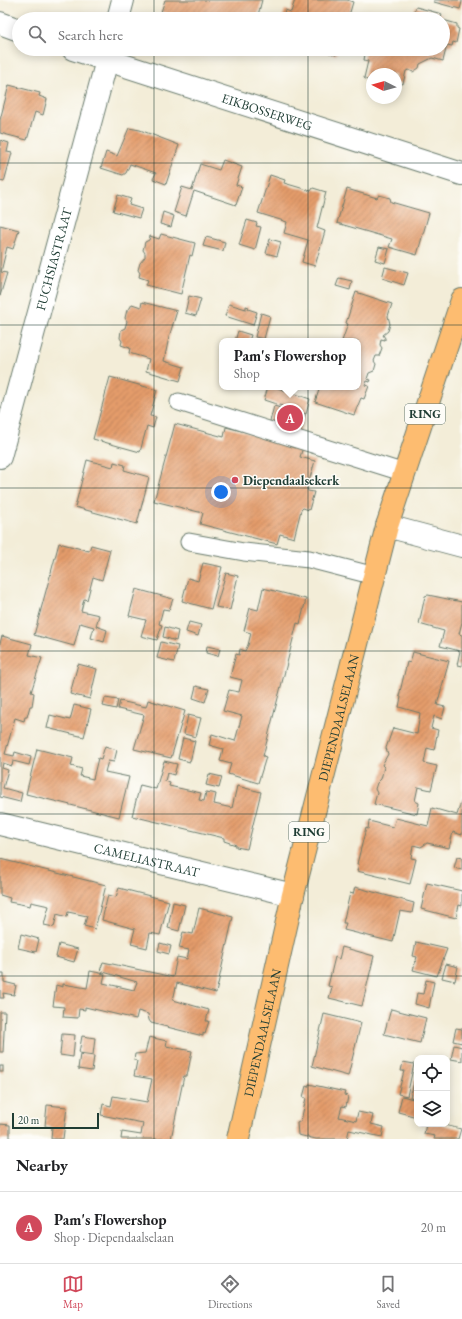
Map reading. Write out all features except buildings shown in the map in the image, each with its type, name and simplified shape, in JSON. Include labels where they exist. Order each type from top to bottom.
[{"type":"main road","name":"DIEPENDAALSELAAN","points":[[238,1139],[293,895],[387,526],[462,301]]},
{"type":"street","points":[[120,12],[123,0]]},
{"type":"street","points":[[0,23],[12,27]]},
{"type":"street","name":"FUCHSIASTRAAT","points":[[0,457],[108,56]]},
{"type":"street","name":"EIKBOSSERWEG","points":[[111,56],[462,174]]},
{"type":"street","points":[[387,526],[462,546]]},
{"type":"street","name":"CAMELIASTRAAT","points":[[0,824],[293,895]]},
{"type":"lane","points":[[179,402],[405,473]]},
{"type":"lane","points":[[189,542],[251,553],[309,559],[375,576]]},
{"type":"place","name":"Pam's Flowershop","points":[[290,418]]},
{"type":"place","name":"Diependaalsekerk","points":[[235,480]]}]
